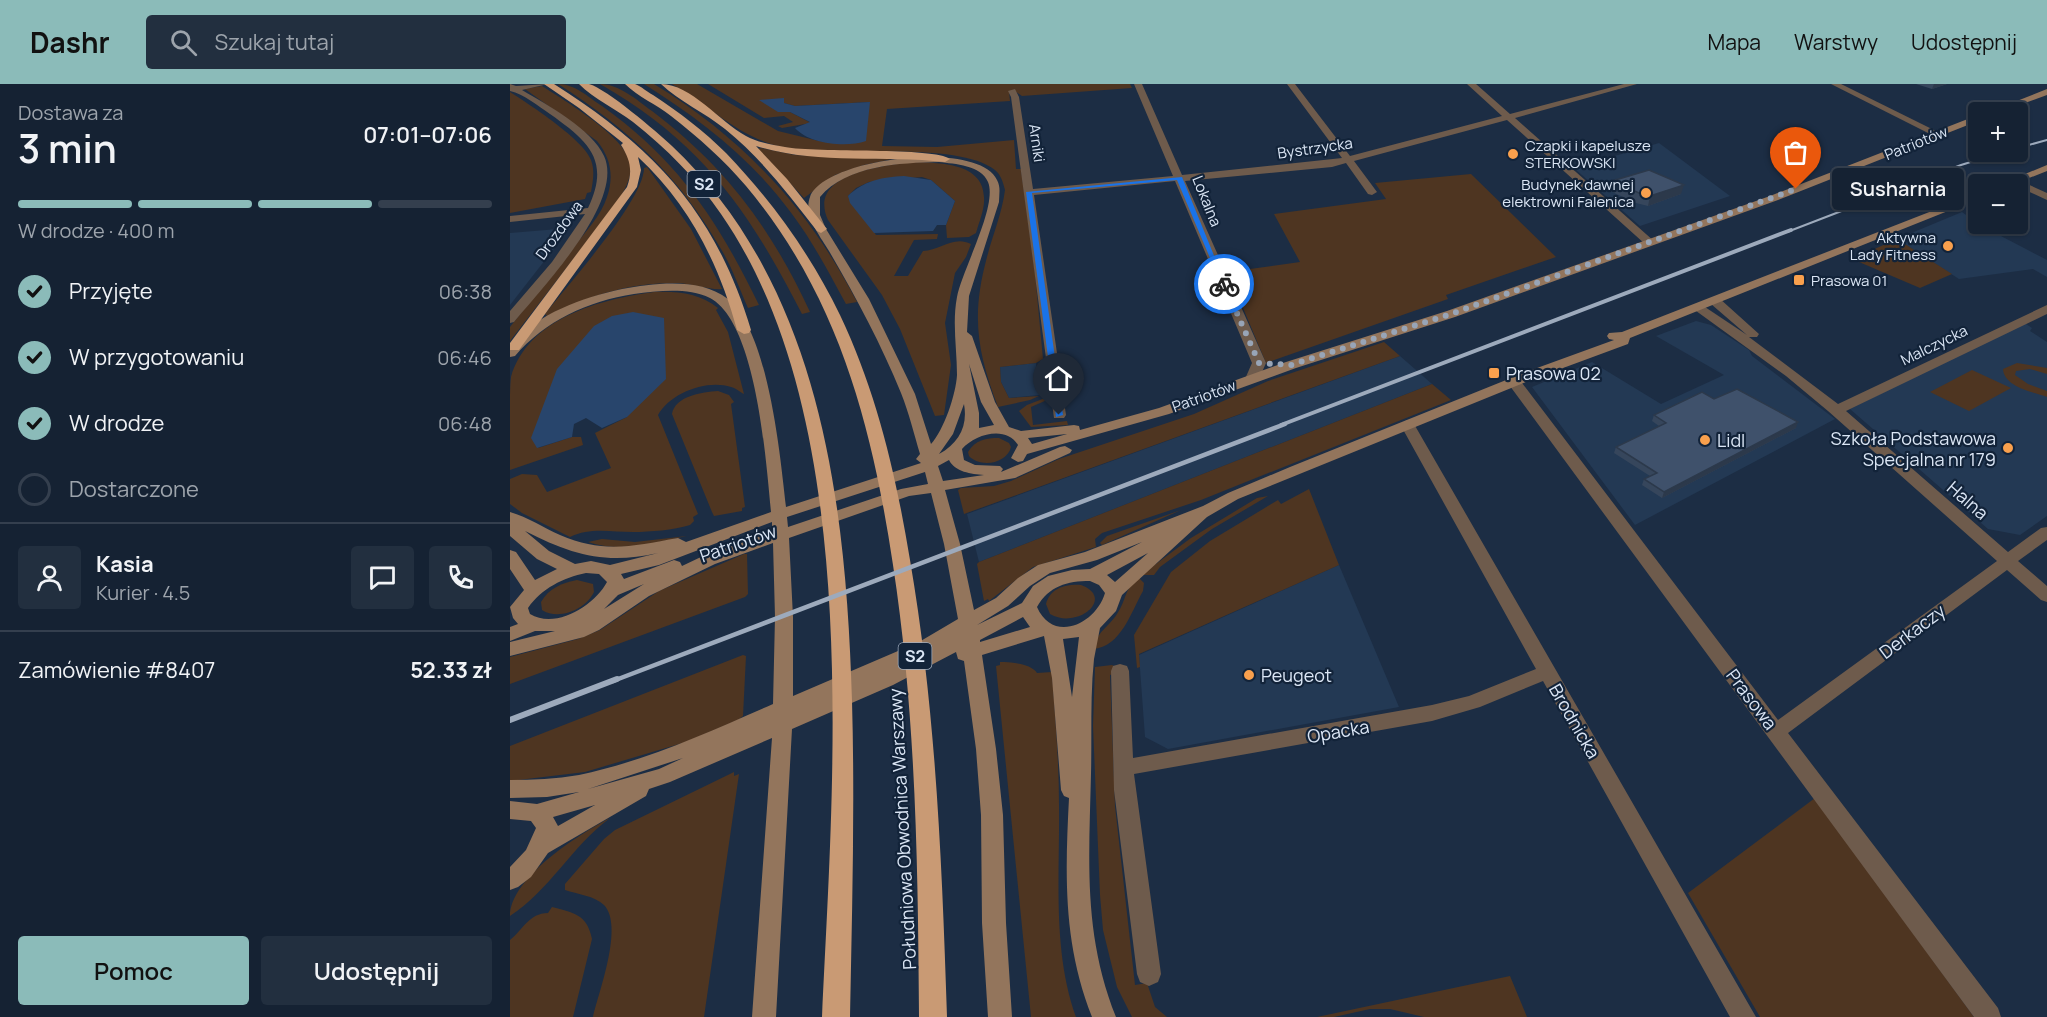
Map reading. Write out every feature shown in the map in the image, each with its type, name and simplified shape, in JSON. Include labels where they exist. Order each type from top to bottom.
[{"type":"highway","points":[[548,84],[616,131],[669,182],[703,229],[729,278],[738,301],[744,330]]},
{"type":"highway","name":"S2","points":[[583,84],[639,121],[672,150],[698,177],[726,214],[755,260],[772,296],[795,356],[808,401],[831,524],[839,625],[843,778],[836,1017]]},
{"type":"highway","name":"Południowa Obwodnica Warszawy","points":[[629,84],[664,106],[706,139],[742,174],[781,222],[799,249],[830,306],[858,374],[871,413],[899,538],[920,699],[929,855],[933,1017]]},
{"type":"highway","points":[[665,84],[740,137],[789,188],[821,230]]},
{"type":"highway","points":[[512,350],[632,188],[637,175],[636,164],[616,131]]},
{"type":"highway","points":[[740,137],[778,149],[806,153],[918,155],[945,159]]},
{"type":"main road","points":[[2020,102],[2047,92]]},
{"type":"main road","name":"Patriotów","points":[[613,590],[899,474],[954,460],[982,470],[999,468],[1015,461],[1023,451],[1140,417],[1291,365],[1451,314],[1829,177],[1968,122]]},
{"type":"main road","points":[[510,517],[565,544],[611,554],[628,553],[740,537],[906,492],[954,460],[972,430],[973,414],[964,377],[963,295],[988,220],[994,186],[993,180],[986,172],[968,164],[945,159],[889,162],[831,181],[815,197],[815,215],[821,230],[863,299],[909,394],[930,460],[952,544],[970,636],[986,749],[992,815],[994,923],[1000,1017]]},
{"type":"main road","points":[[2028,176],[2047,168]]},
{"type":"main road","points":[[510,789],[547,788],[580,783],[739,736],[886,680],[1028,607],[1042,586],[1053,579],[1092,575],[1120,562],[1233,496],[1407,424],[1623,341],[1624,336],[1968,200]]},
{"type":"main road","points":[[512,350],[545,324],[574,307],[614,294],[657,288],[685,288],[713,296],[731,309],[744,330],[760,387],[772,457],[780,513],[784,596],[782,750],[764,1017]]},
{"type":"main road","points":[[962,322],[988,402],[1003,429]]},
{"type":"main road","points":[[964,377],[949,430],[954,460],[987,480],[1010,475],[1052,454],[1100,438],[1140,417]]},
{"type":"main road","name":"Patriotów","points":[[1019,435],[1140,417]]},
{"type":"main road","points":[[968,436],[981,431],[1003,429],[1019,435],[1023,440],[1023,451]]},
{"type":"main road","points":[[510,880],[523,869],[542,846],[663,776],[739,736],[925,647],[992,627],[1048,632],[1082,631],[1110,610],[1114,592],[1207,510]]},
{"type":"main road","points":[[992,627],[1044,569],[1091,556],[1207,510]]},
{"type":"main road","points":[[510,527],[543,555],[572,569]]},
{"type":"main road","name":"Patriotów","points":[[572,569],[594,567],[609,571],[740,537]]},
{"type":"main road","points":[[510,649],[569,634],[593,625],[643,592],[710,560],[740,537]]},
{"type":"main road","points":[[510,556],[533,590]]},
{"type":"main road","points":[[535,624],[522,618],[515,610],[533,590],[553,576],[572,569]]},
{"type":"main road","points":[[510,634],[535,624],[559,624],[582,616],[605,600],[613,590],[615,577],[609,571]]},
{"type":"main road","points":[[1092,575],[1106,581],[1114,592]]},
{"type":"main road","points":[[1028,607],[1034,623],[1048,632],[1064,707],[1079,875]]},
{"type":"main road","points":[[1091,626],[1087,640],[1082,704],[1080,930],[1086,972],[1104,1017]]},
{"type":"main road","points":[[510,810],[537,813],[663,776]]},
{"type":"main road","points":[[537,813],[547,826],[542,846]]},
{"type":"street","points":[[510,88],[544,84]]},
{"type":"street","name":"Lokalna","points":[[1138,84],[1259,363]]},
{"type":"street","points":[[1291,84],[1372,192]]},
{"type":"street","points":[[1471,84],[1649,242]]},
{"type":"street","name":"Bystrzycka","points":[[1029,192],[1332,164],[1633,84]]},
{"type":"street","points":[[1842,85],[1937,135]]},
{"type":"street","name":"Drozdowa","points":[[510,88],[569,126],[596,149],[603,161],[604,174],[600,196],[581,231],[510,319]]},
{"type":"street","name":"Arniki","points":[[1012,91],[1029,192],[1059,415]]},
{"type":"street","points":[[2028,190],[2047,197]]},
{"type":"street","points":[[510,219],[594,210]]},
{"type":"street","name":"Halna","points":[[1715,301],[1835,411],[2047,596]]},
{"type":"street","name":"Halna","points":[[1698,308],[1754,346],[1835,411]]},
{"type":"street","name":"Malczycka","points":[[1835,411],[2047,309]]},
{"type":"street","points":[[1252,379],[1259,363],[1291,365]]},
{"type":"street","name":"Prasowa","points":[[1523,379],[1777,731],[1989,1017]]},
{"type":"street","name":"Brodnicka","points":[[1407,424],[1744,1017]]},
{"type":"street","name":"Derkaczy","points":[[1777,731],[2047,532]]},
{"type":"street","points":[[1120,671],[1124,790],[1149,974]]},
{"type":"street","name":"Opacka","points":[[1123,768],[1432,713],[1482,699],[1547,672]]},
{"type":"shaded area","points":[[558,84],[576,89],[602,106],[653,148],[675,171],[712,220],[759,305],[748,308],[721,249],[688,198],[670,176],[630,137]]},
{"type":"shaded area","points":[[600,84],[628,93],[640,102],[678,132],[724,177],[762,226],[810,312],[802,314],[763,243],[720,182],[668,130]]},
{"type":"shaded area","points":[[644,84],[654,84],[687,105],[745,152],[771,178],[817,236],[857,302],[846,304],[800,225],[777,194],[743,158],[685,111]]},
{"type":"shaded area","points":[[672,84],[697,84],[778,131],[819,141],[848,144],[870,102],[795,106],[784,103],[784,98],[778,112],[790,112],[811,123],[782,128],[778,126],[793,122],[784,116],[764,118],[708,84],[1130,84],[1132,88],[1022,96],[1009,91],[1010,101],[887,109],[882,146],[937,147],[1014,140],[1016,169],[1021,169],[1035,274],[1043,359],[1036,363],[1000,367],[1001,382],[1009,398],[1039,396],[998,407],[981,350],[979,297],[1005,190],[1003,181],[995,170],[977,161],[953,155],[925,152],[805,150],[783,147],[753,137]]},
{"type":"shaded area","points":[[542,86],[592,120],[617,141],[630,162],[630,172],[628,182],[618,201],[510,341],[510,327],[597,217],[609,190],[611,175],[608,161],[597,141],[525,89]]},
{"type":"shaded area","points":[[510,92],[555,123],[586,152],[591,160],[593,176],[591,192],[587,193],[585,199],[510,213]]},
{"type":"shaded area","points":[[784,98],[784,103],[795,106],[870,102],[866,141],[838,144],[809,138],[795,128],[810,122],[790,112],[778,112],[759,100]]},
{"type":"shaded area","points":[[1659,143],[1730,196],[1640,226],[1574,168]]},
{"type":"shaded area","points":[[758,149],[795,155],[892,159],[835,175],[804,198]]},
{"type":"shaded area","points":[[912,162],[946,164],[968,171],[982,185],[984,197],[983,211],[976,233],[969,237],[947,238],[946,225],[955,201],[931,180],[922,177],[869,182],[856,188],[848,196],[876,235],[938,234],[937,239],[914,240],[894,276],[908,276],[923,251],[959,241],[971,244],[966,257],[955,273],[945,323],[951,365],[944,415],[935,416],[900,329],[882,295],[828,220],[824,204],[828,192],[837,182],[850,175],[883,166]]},
{"type":"shaded area","points":[[647,167],[691,229],[722,289],[677,283],[643,285],[578,302],[547,316],[545,314],[618,221],[632,200],[641,182],[644,168]]},
{"type":"shaded area","points":[[1471,174],[1556,257],[1446,295],[1448,299],[1266,363],[1228,272],[1300,262],[1274,214],[1386,199],[1375,183]]},
{"type":"shaded area","points":[[904,176],[931,180],[955,201],[946,225],[937,225],[933,231],[874,233],[850,203],[848,196],[867,183],[888,177]]},
{"type":"shaded area","points":[[1962,212],[1968,216],[1968,234],[1997,234],[2047,260],[2047,277],[2033,269],[1959,279],[1897,239]]},
{"type":"shaded area","points":[[570,228],[510,305],[510,233]]},
{"type":"shaded area","points":[[1897,239],[1952,274],[1920,288],[1852,259]]},
{"type":"shaded area","points":[[654,292],[688,294],[703,299],[718,308],[716,310],[728,332],[744,394],[721,385],[701,387],[680,394],[671,400],[658,415],[698,514],[693,517],[694,521],[690,525],[647,532],[593,531],[570,537],[522,513],[510,504],[510,479],[522,474],[537,475],[547,492],[611,468],[595,433],[627,417],[664,319],[538,448],[572,437],[581,437],[583,445],[510,470],[511,377],[520,357],[533,340],[550,326],[590,306]]},
{"type":"shaded area","points":[[633,312],[664,318],[666,379],[627,417],[602,428],[586,418],[574,424],[572,437],[537,448],[531,438],[557,369],[594,326],[612,316]]},
{"type":"shaded area","points":[[1696,321],[1711,325],[1749,350],[1752,356],[1835,419],[1635,525],[1532,387],[1592,362],[1661,404],[1724,375],[1656,336]]},
{"type":"shaded area","points":[[2023,322],[2032,328],[2030,331],[2047,342],[2047,516],[2020,535],[1988,529],[1850,409]]},
{"type":"shaded area","points":[[1384,342],[1400,356],[964,514],[958,490],[961,488],[994,486],[1011,481],[1059,459],[1194,414],[1268,381]]},
{"type":"shaded area","points":[[1400,356],[1432,384],[979,562],[967,514]]},
{"type":"shaded area","points":[[1036,363],[1039,395],[1009,398],[1001,382],[1000,367]]},
{"type":"shaded area","points":[[2017,363],[2047,368],[2047,374],[2030,369],[2016,371],[2015,375],[2028,384],[2047,391],[2047,397],[2020,388],[2008,380],[2003,369]]},
{"type":"shaded area","points":[[1972,370],[2011,388],[1969,411],[1930,392]]},
{"type":"shaded area","points":[[1045,381],[1049,381],[1047,400],[1031,407],[1033,425],[1067,421],[1068,425],[1031,427],[1019,411],[1045,398]]},
{"type":"shaded area","points":[[1432,384],[1451,400],[1201,500],[1102,533],[1095,539],[1096,547],[1033,567],[989,601],[988,599],[984,601],[977,564],[979,562]]},
{"type":"shaded area","points":[[718,391],[729,395],[734,402],[731,404],[745,507],[742,511],[714,516],[672,414],[678,403],[690,396]]},
{"type":"shaded area","points":[[999,438],[1009,443],[1011,447],[1008,453],[999,460],[986,463],[969,456],[968,452],[977,442]]},
{"type":"shaded area","points":[[1309,489],[1339,565],[1139,654],[1140,667],[1137,668],[1134,635],[1171,572],[1210,541],[1278,500],[1281,504]]},
{"type":"shaded area","points":[[1268,496],[1212,529],[1160,567],[1154,575],[1141,575],[1191,538],[1257,498]]},
{"type":"shaded area","points":[[1181,510],[1102,545],[1100,543],[1107,536]]},
{"type":"shaded area","points":[[687,536],[625,547],[588,542],[602,539],[635,542]]},
{"type":"shaded area","points":[[747,554],[748,594],[745,597],[510,684],[510,657],[578,639],[600,630],[659,591]]},
{"type":"shaded area","points":[[1339,565],[1399,707],[1168,749],[1145,737],[1139,655]]},
{"type":"shaded area","points":[[1138,577],[1144,583],[1143,591],[1124,627],[1111,642],[1093,649],[1098,637],[1117,614],[1130,587]]},
{"type":"shaded area","points":[[577,580],[593,584],[594,592],[585,604],[564,614],[542,610],[541,602],[548,593],[561,585]]},
{"type":"shaded area","points":[[1081,585],[1091,591],[1095,597],[1094,604],[1089,610],[1071,618],[1061,618],[1050,614],[1046,604],[1051,594],[1064,586]]},
{"type":"shaded area","points":[[743,655],[746,656],[743,716],[738,720],[686,742],[585,772],[510,781],[510,746]]},
{"type":"shaded area","points":[[1000,662],[1026,666],[1037,673],[1052,672],[1059,804],[1060,939],[1068,992],[1076,1017],[1031,1017],[996,666],[1000,665]]},
{"type":"shaded area","points":[[1112,665],[1116,667],[1117,673],[1110,675],[1115,806],[1135,985],[1147,983],[1155,1007],[1167,1017],[1132,1017],[1117,987],[1103,930],[1093,726],[1095,667]]},
{"type":"shaded area","points":[[734,772],[734,776],[739,774],[704,1017],[593,1017],[611,943],[610,915],[600,902],[591,897],[565,890],[565,884],[604,839],[615,830]]},
{"type":"shaded area","points":[[1815,798],[1974,1017],[1760,1017],[1688,893]]},
{"type":"shaded area","points":[[610,818],[596,829],[537,894],[510,916],[513,902],[521,887],[533,873],[565,846]]},
{"type":"shaded area","points":[[552,907],[573,913],[583,919],[592,939],[573,1017],[510,1017],[510,940],[531,919],[548,913]]},
{"type":"shaded area","points":[[1510,976],[1527,1017],[1424,1017],[1390,1009],[1370,1009],[1334,1017],[1317,1017]]},
{"type":"building","points":[[1649,170],[1684,185],[1650,196],[1612,181]]},
{"type":"building","name":"Lidl","points":[[1737,389],[1798,422],[1664,492],[1644,479],[1657,473],[1616,447],[1666,423],[1654,415],[1702,392],[1714,399]]},
{"type":"railway","points":[[2028,145],[2047,140]]},
{"type":"railway","points":[[1787,232],[1971,162]]},
{"type":"railway","points":[[1281,425],[1791,230]]},
{"type":"railway","points":[[613,681],[1285,424]]},
{"type":"railway","points":[[510,720],[617,679]]},
{"type":"way so far","points":[[1224,284],[1259,363],[1277,366],[1291,365],[1451,314],[1796,189]]},
{"type":"place","name":"Czapki i kapelusze STERKOWSKI","points":[[1513,154]]},
{"type":"place","name":"Susharnia","points":[[1796,189]]},
{"type":"place","name":"Budynek dawnej elektrowni Falenica","points":[[1646,193]]},
{"type":"place","name":"Aktywna Lady Fitness","points":[[1948,246]]},
{"type":"place","name":"Prasowa 01","points":[[1799,280]]},
{"type":"place","name":"Prasowa 02","points":[[1494,373]]},
{"type":"place","name":"Lidl","points":[[1705,440]]},
{"type":"place","name":"Szkoła Podstawowa Specjalna nr 179","points":[[2008,448]]},
{"type":"place","name":"Peugeot","points":[[1249,675]]},
{"type":"route","points":[[1059,415],[1029,192],[1180,178],[1224,284]]}]
